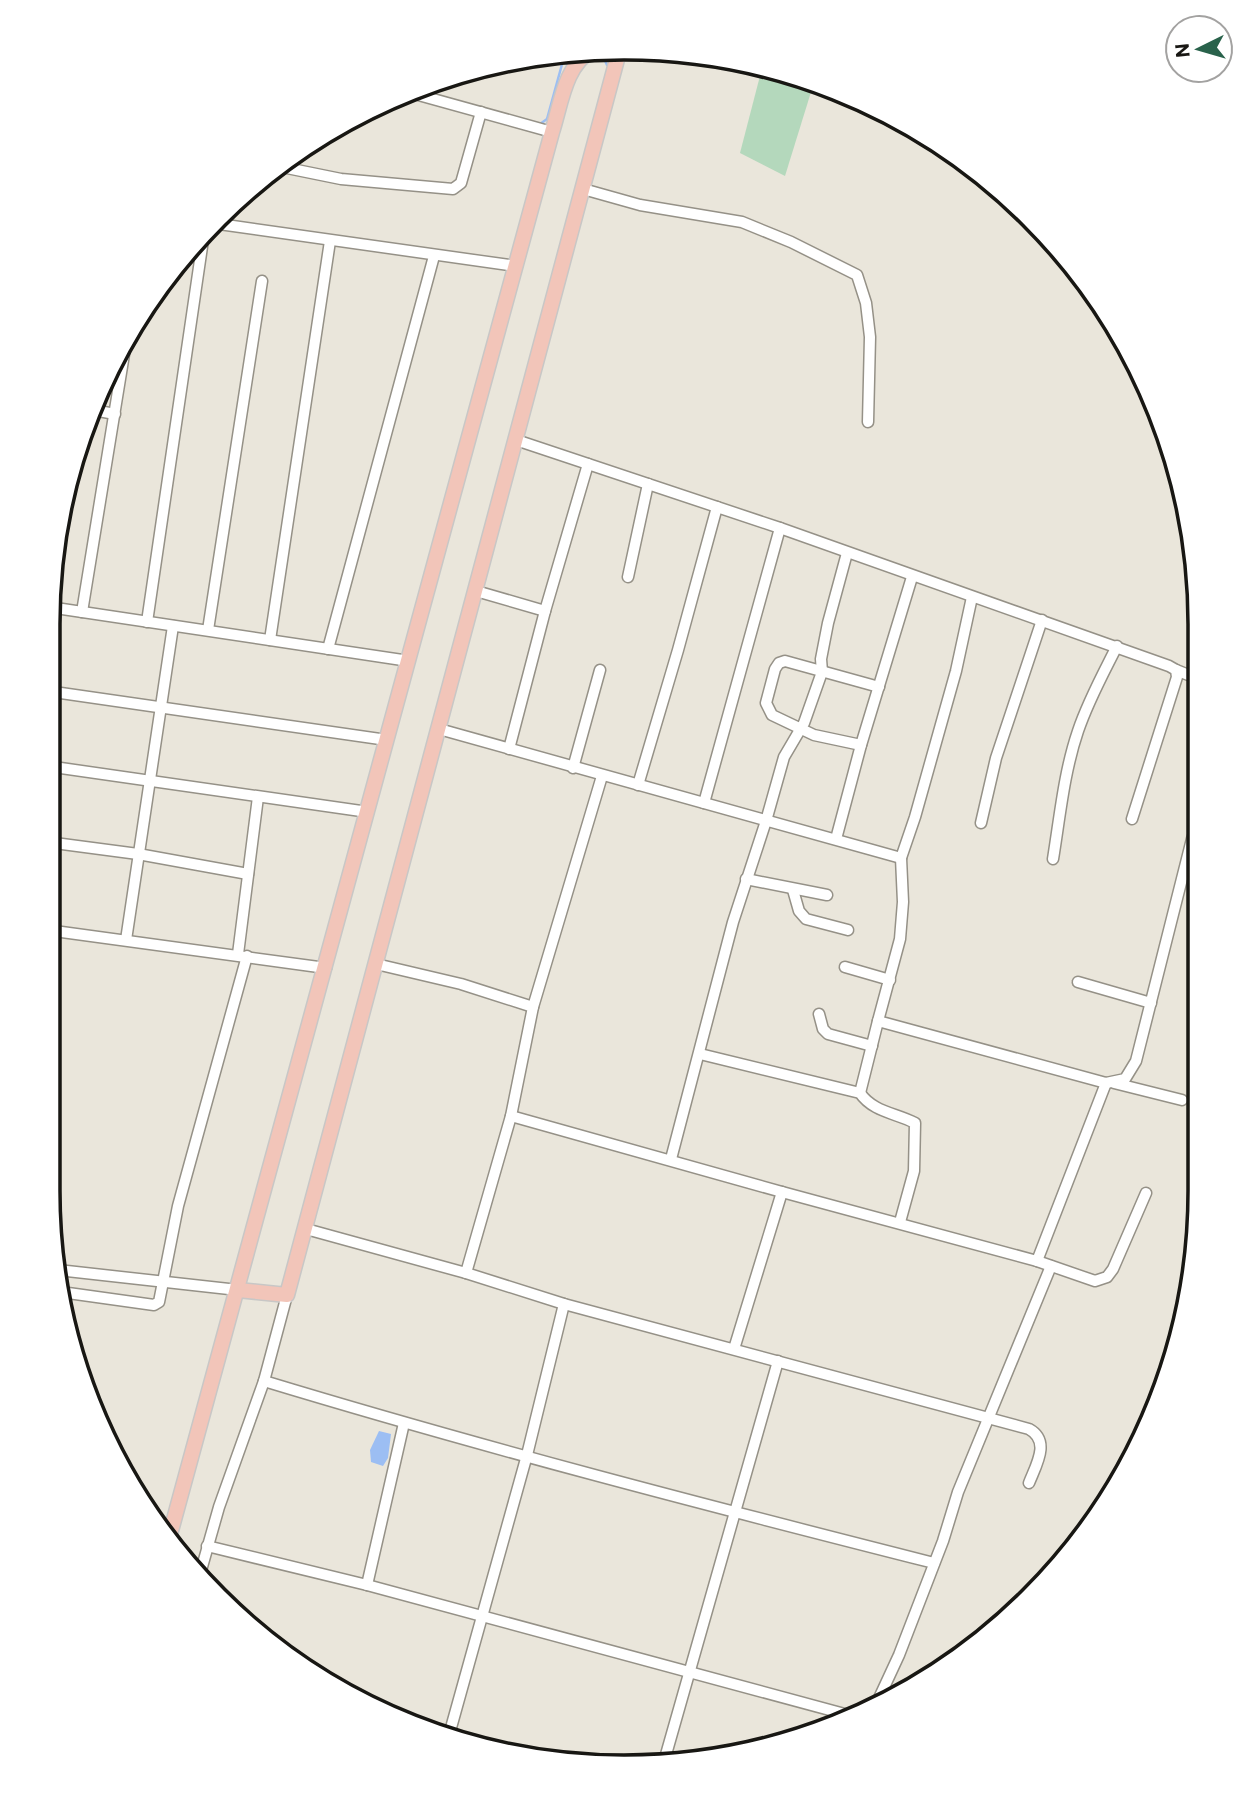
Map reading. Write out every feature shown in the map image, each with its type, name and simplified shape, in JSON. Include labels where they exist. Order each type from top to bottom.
[{"type":"main road","points":[[238,1290],[287,1295],[617,60]]},
{"type":"main road","points":[[172,1528],[552,132],[575,62]]},
{"type":"street","points":[[423,96],[552,132]]},
{"type":"street","points":[[290,169],[341,179],[453,189],[461,183],[481,112]]},
{"type":"street","points":[[583,189],[653,208],[742,222],[852,271],[859,279],[866,303],[870,337],[868,422]]},
{"type":"street","points":[[225,225],[516,266]]},
{"type":"street","points":[[270,640],[330,241]]},
{"type":"street","points":[[148,622],[201,250]]},
{"type":"street","points":[[328,649],[434,256]]},
{"type":"street","points":[[208,630],[261,281]]},
{"type":"street","points":[[82,612],[122,366]]},
{"type":"street","points":[[101,411],[115,414]]},
{"type":"street","points":[[516,440],[780,528],[912,577],[1116,646],[1188,675]]},
{"type":"street","points":[[509,749],[545,611],[588,464]]},
{"type":"street","points":[[628,577],[648,484]]},
{"type":"street","points":[[638,785],[717,507]]},
{"type":"street","points":[[704,803],[780,528]]},
{"type":"street","points":[[671,1159],[733,922],[784,757],[813,704],[822,672],[821,659],[828,623],[847,553]]},
{"type":"street","points":[[836,839],[861,745],[912,577]]},
{"type":"street","points":[[476,591],[545,611]]},
{"type":"street","points":[[860,1093],[900,939],[901,858],[956,671],[972,597]]},
{"type":"street","points":[[60,609],[409,661]]},
{"type":"street","points":[[981,823],[996,758],[1042,620]]},
{"type":"street","points":[[126,940],[173,626]]},
{"type":"street","points":[[1053,859],[1068,768],[1078,730],[1116,646]]},
{"type":"street","points":[[861,745],[800,730],[772,715],[766,703],[775,669],[779,663],[785,661],[879,687]]},
{"type":"street","points":[[573,768],[600,670]]},
{"type":"street","points":[[1132,819],[1177,677],[1176,670]]},
{"type":"street","points":[[60,693],[387,740]]},
{"type":"street","points":[[439,729],[901,858]]},
{"type":"street","points":[[60,768],[368,812]]},
{"type":"street","points":[[466,1273],[511,1116],[533,1007],[602,776]]},
{"type":"street","points":[[69,1293],[154,1306],[159,1302],[178,1206],[242,955],[248,874],[258,797]]},
{"type":"street","points":[[60,844],[138,854],[248,874]]},
{"type":"street","points":[[1110,1083],[1125,1079],[1136,1061],[1188,855]]},
{"type":"street","points":[[746,879],[827,895]]},
{"type":"street","points":[[793,890],[799,911],[806,919],[848,930]]},
{"type":"street","points":[[60,932],[326,968]]},
{"type":"street","points":[[376,964],[461,984],[533,1007]]},
{"type":"street","points":[[845,967],[890,980]]},
{"type":"street","points":[[1078,982],[1151,1003]]},
{"type":"street","points":[[818,1014],[823,1030],[828,1034],[872,1046]]},
{"type":"street","points":[[878,1021],[1182,1100]]},
{"type":"street","points":[[700,1054],[860,1093],[876,1109],[915,1123],[914,1171],[900,1223]]},
{"type":"street","points":[[1037,1261],[1110,1083]]},
{"type":"street","points":[[511,1116],[1037,1261],[1096,1280],[1107,1278],[1114,1269],[1146,1194]]},
{"type":"street","points":[[734,1349],[782,1192]]},
{"type":"street","points":[[306,1229],[466,1273],[564,1304],[1029,1429],[1038,1435],[1041,1450],[1029,1483]]},
{"type":"street","points":[[882,1692],[899,1655],[951,1518],[958,1492],[1051,1266]]},
{"type":"street","points":[[65,1271],[238,1290]]},
{"type":"street","points":[[202,1565],[264,1381],[287,1295]]},
{"type":"street","points":[[451,1727],[527,1455],[564,1304]]},
{"type":"street","points":[[667,1753],[778,1361]]},
{"type":"street","points":[[264,1381],[404,1423],[934,1563]]},
{"type":"street","points":[[366,1585],[404,1423]]},
{"type":"street","points":[[207,1546],[366,1585],[839,1712]]},
{"type":"green space","points":[[760,76],[811,92],[785,176],[740,153]]},
{"type":"water","points":[[379,1431],[391,1434],[388,1458],[383,1466],[371,1462],[370,1450]]},
{"type":"waterway","points":[[605,61],[607,65]]},
{"type":"waterway","points":[[540,124],[547,119],[562,63]]}]
